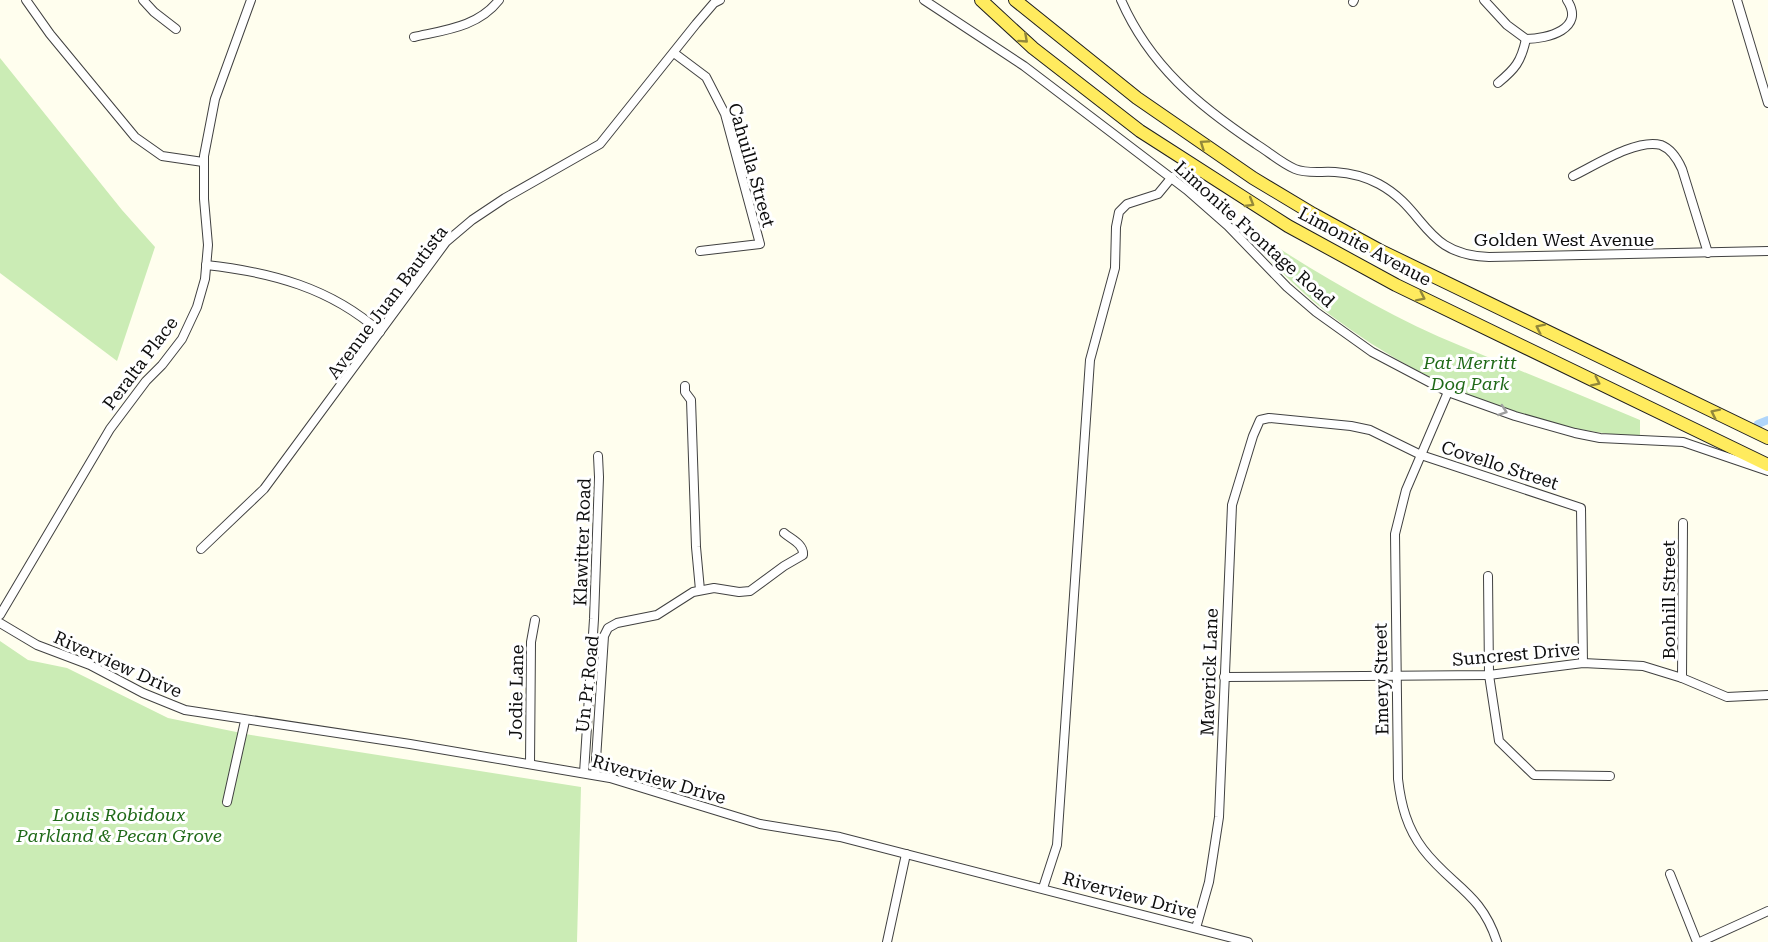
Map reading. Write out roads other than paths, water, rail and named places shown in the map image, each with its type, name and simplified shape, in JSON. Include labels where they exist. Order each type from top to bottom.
[{"type":"main road","name":"Limonite Avenue","points":[[981,0],[1033,48],[1140,131],[1288,226],[1396,285],[1768,465]]},
{"type":"main road","name":"Limonite Avenue","points":[[1015,0],[1137,98],[1253,177],[1313,214],[1379,250],[1768,438]]},
{"type":"street","points":[[26,0],[50,34],[135,137],[162,156],[203,162]]},
{"type":"street","points":[[143,0],[176,29]]},
{"type":"street","name":"Peralta Place","points":[[0,615],[110,429],[146,381],[182,339],[197,307],[206,265],[208,236],[203,162],[215,99],[251,0]]},
{"type":"street","points":[[487,0],[496,3]]},
{"type":"street","name":"Avenue Juan Bautista","points":[[201,549],[264,489],[447,242],[472,220],[505,198],[600,144],[696,24],[714,3],[720,0]]},
{"type":"street","name":"Limonite Frontage Road","points":[[924,0],[1024,66],[1172,177],[1214,213],[1287,287],[1316,312],[1372,352],[1448,392],[1515,416],[1575,433],[1621,440],[1683,442],[1768,471]]},
{"type":"street","name":"Golden West Avenue","points":[[1121,0],[1128,16],[1170,76],[1220,120],[1295,169],[1351,174],[1379,184],[1407,205],[1438,241],[1461,254],[1489,257],[1768,251]]},
{"type":"street","points":[[1484,0],[1507,25],[1526,39],[1550,36],[1563,30],[1573,16],[1572,6],[1567,0]]},
{"type":"street","points":[[1737,0],[1768,103]]},
{"type":"street","points":[[414,37],[462,27],[496,3]]},
{"type":"street","points":[[1498,83],[1513,71],[1520,61],[1526,39]]},
{"type":"street","name":"Cahuilla Street","points":[[674,53],[706,77],[725,114],[760,244],[700,251]]},
{"type":"street","points":[[1572,176],[1645,143],[1662,145],[1676,157],[1682,169],[1708,253]]},
{"type":"street","points":[[1043,888],[1057,845],[1090,360],[1115,268],[1116,227],[1119,212],[1127,204],[1158,194],[1172,177]]},
{"type":"street","points":[[206,265],[273,276],[314,290],[358,313],[380,332]]},
{"type":"street","points":[[685,386],[685,392],[691,400],[696,547],[700,590]]},
{"type":"street","name":"Emery Street","points":[[1448,392],[1406,490],[1395,534],[1398,779],[1404,813],[1422,848],[1478,904],[1497,942]]},
{"type":"street","name":"Covello Street","points":[[1260,420],[1269,418],[1370,430],[1420,455],[1581,508],[1583,663]]},
{"type":"street","name":"Maverick Lane","points":[[1197,928],[1215,849],[1219,817],[1232,505],[1260,420]]},
{"type":"street","name":"Klawitter Road","points":[[584,773],[594,632],[598,456]]},
{"type":"street","name":"Bonhill Street","points":[[1682,678],[1683,523]]},
{"type":"street","name":"Un Pr Road","points":[[595,775],[597,715],[608,628],[617,623],[657,615],[693,591],[714,588],[739,592],[750,591],[784,566],[801,557],[804,550],[784,533]]},
{"type":"street","points":[[1488,576],[1489,675],[1499,741],[1534,776],[1610,776]]},
{"type":"street","name":"Jodie Lane","points":[[530,764],[531,642],[535,620]]},
{"type":"street","name":"Riverview Drive","points":[[0,622],[37,645],[90,665],[164,703],[185,710],[244,721],[410,744],[610,778],[760,824],[840,837],[1248,942]]},
{"type":"street","points":[[594,632],[606,633]]},
{"type":"street","name":"Suncrest Drive","points":[[1224,677],[1489,675],[1583,663],[1642,666],[1682,678],[1727,697],[1768,695]]},
{"type":"street","points":[[228,801],[244,721]]},
{"type":"street","points":[[887,942],[906,854]]},
{"type":"street","points":[[1670,874],[1699,942],[1768,911]]},
{"type":"waterway","points":[[1758,424],[1768,420]]},
{"type":"park label","name":"Pat Merritt Dog Park","points":[[1470,372]]},
{"type":"park label","name":"Louis Robidoux Parkland & Pecan Grove","points":[[119,824]]}]
